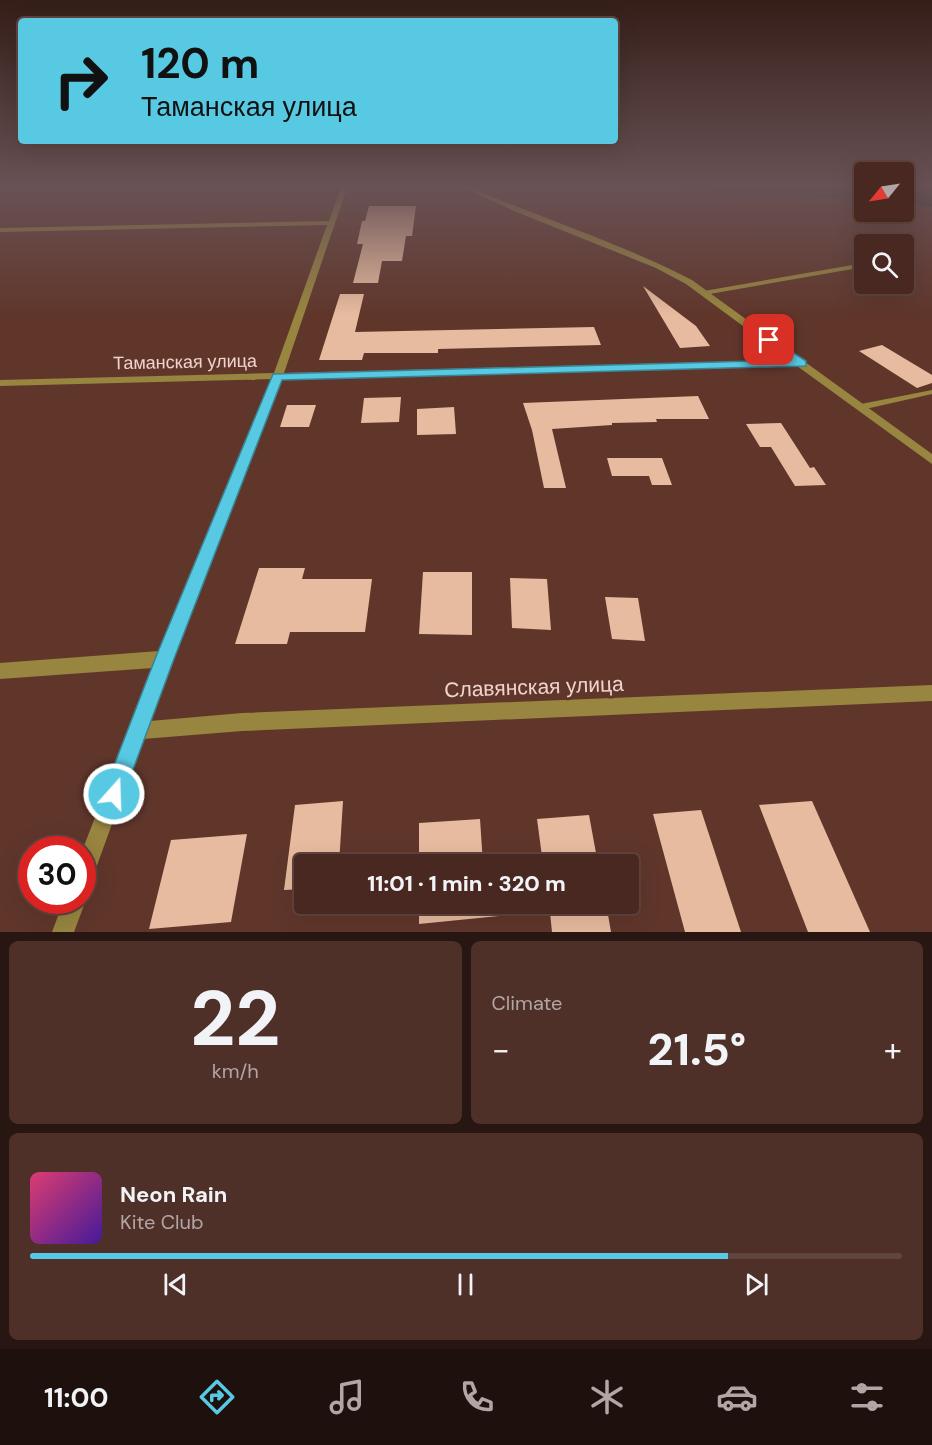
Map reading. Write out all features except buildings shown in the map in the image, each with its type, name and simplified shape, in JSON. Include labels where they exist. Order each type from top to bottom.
[{"type":"street","points":[[0,230],[71,228]]},
{"type":"street","points":[[96,841],[164,659],[278,376],[330,228]]},
{"type":"street","points":[[563,228],[659,266],[704,293],[932,460]]},
{"type":"street","name":"Таманская улица","points":[[0,383],[802,363]]},
{"type":"street","points":[[0,671],[164,659]]},
{"type":"street","name":"Славянская улица","points":[[137,731],[242,722],[932,693]]},
{"type":"street","points":[[63,932],[70,914]]},
{"type":"lane","points":[[704,293],[854,267]]},
{"type":"lane","points":[[861,407],[932,392]]},
{"type":"route","points":[[114,794],[164,659],[278,376],[802,363],[769,340]]}]
